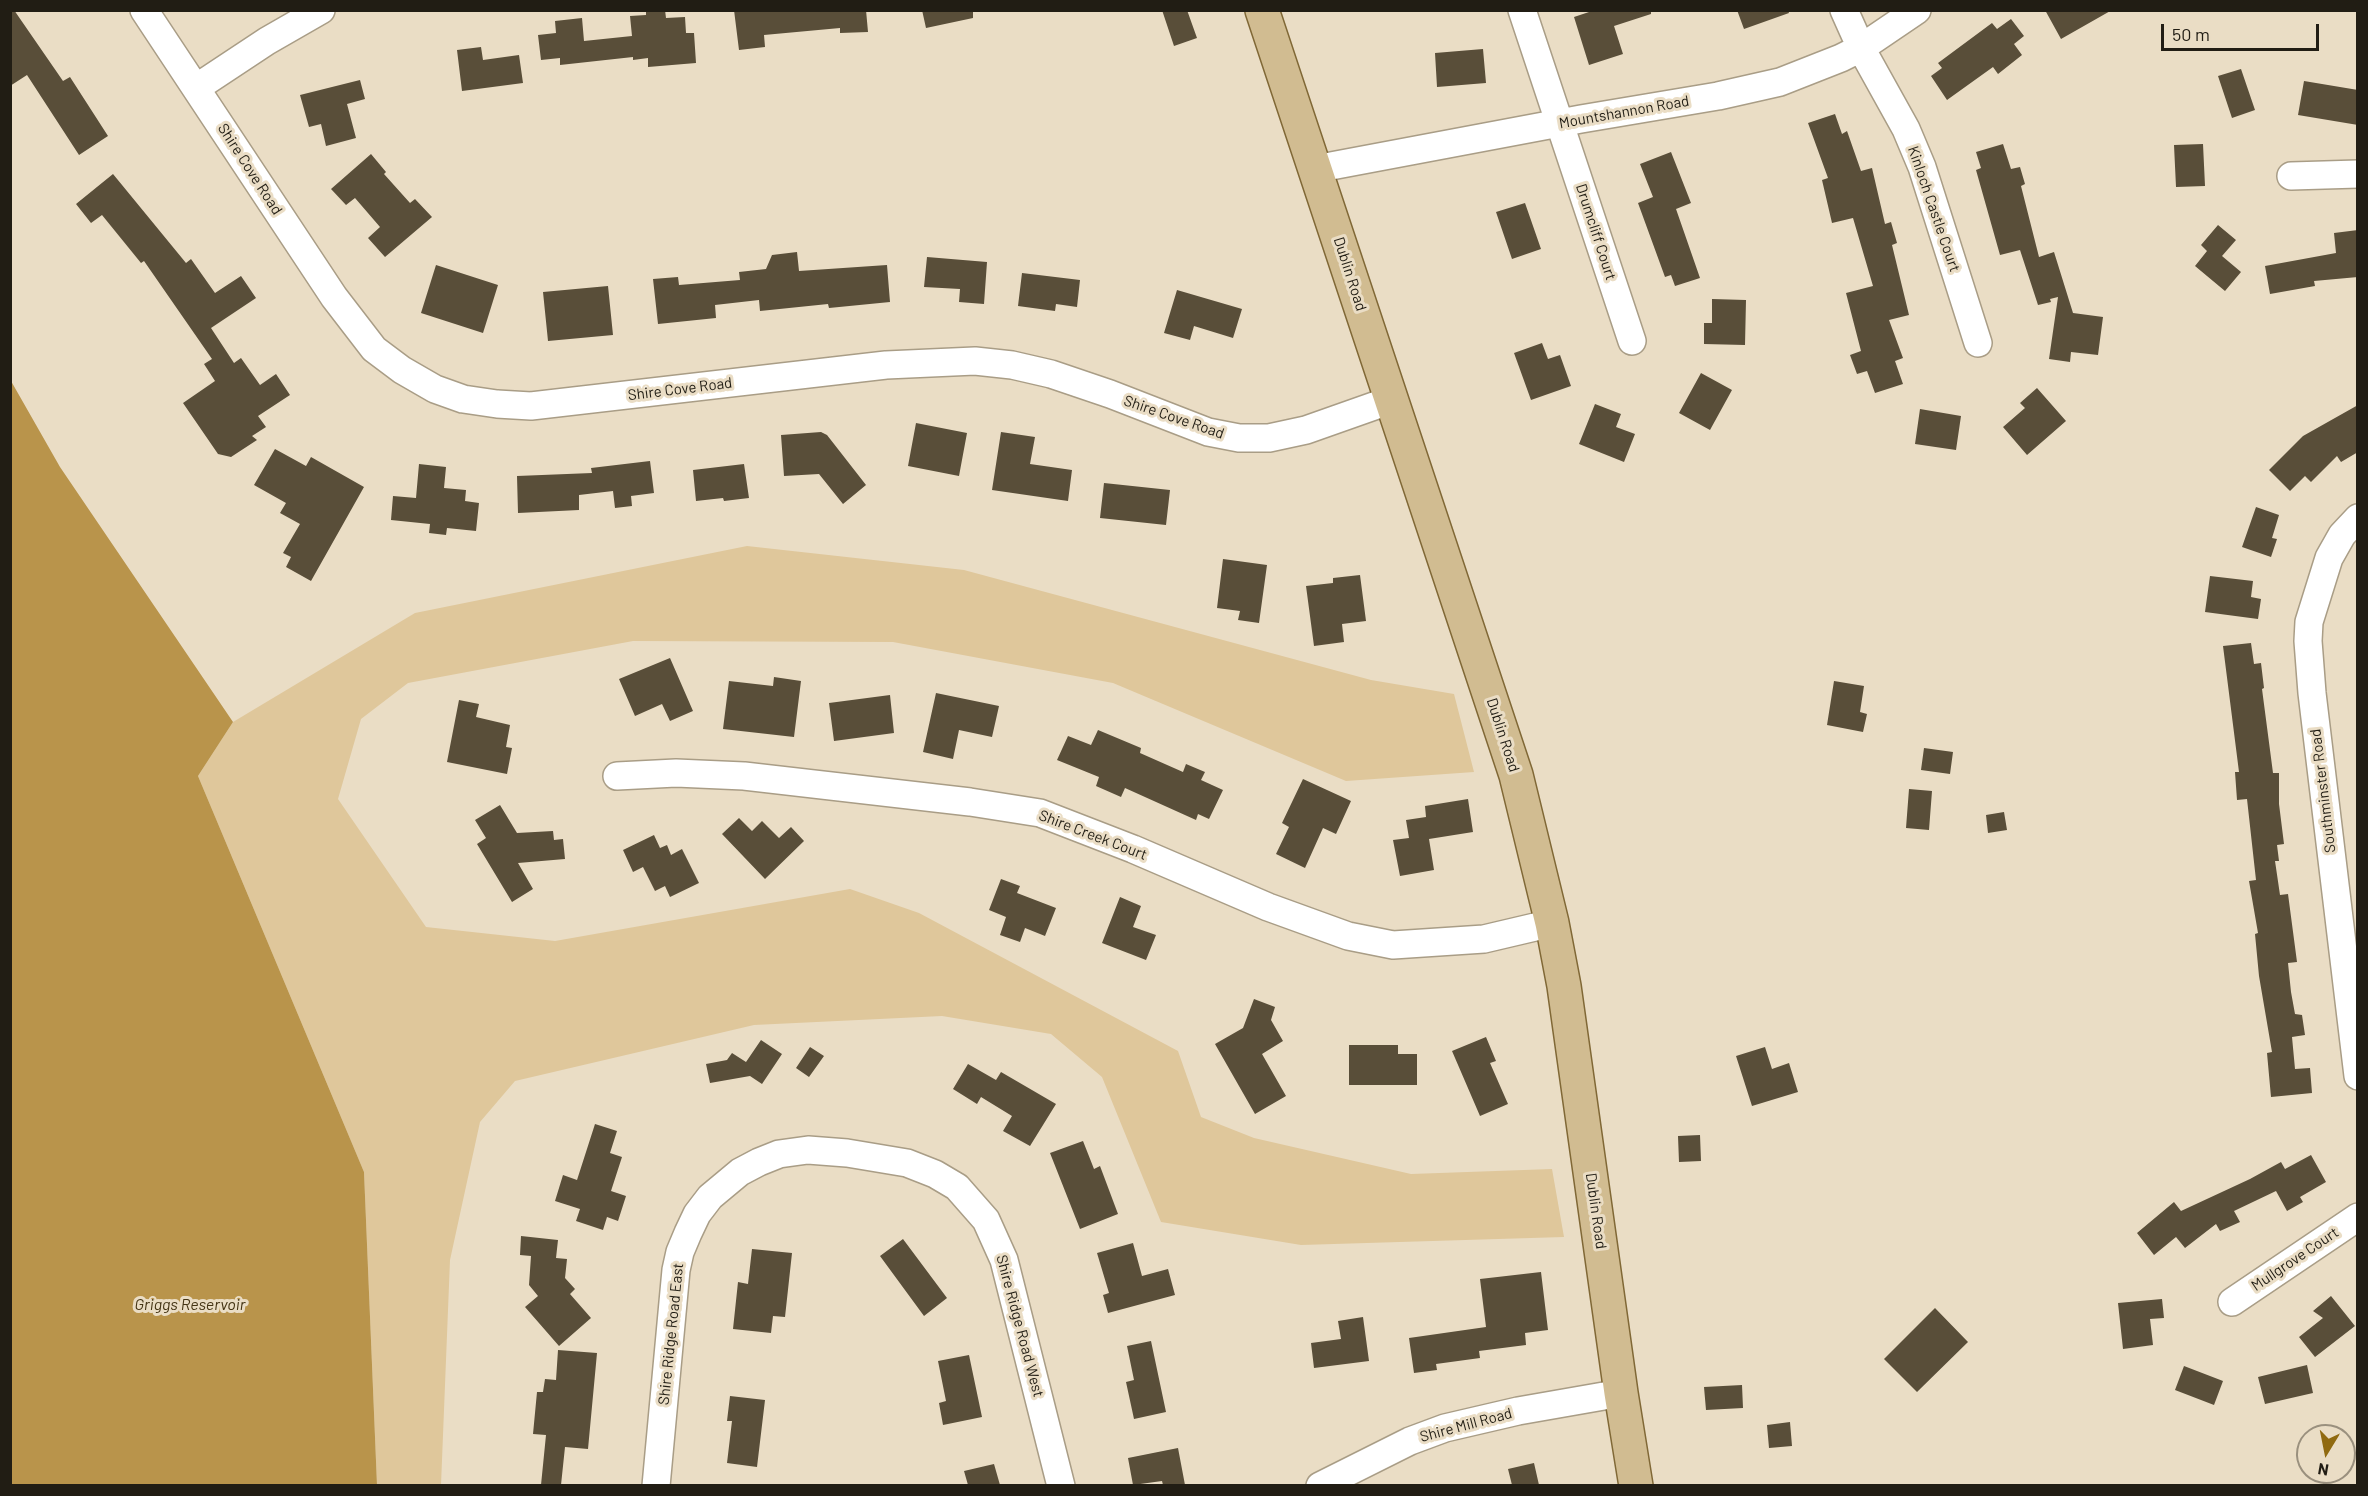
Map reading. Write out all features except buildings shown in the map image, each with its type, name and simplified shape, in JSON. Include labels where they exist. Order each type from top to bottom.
[{"type":"main road","name":"Dublin Road","points":[[1262,10],[1516,775],[1552,923],[1564,986],[1636,1485]]},
{"type":"street","name":"Shire Cove Road","points":[[144,10],[334,297],[374,349],[402,370],[435,389],[463,399],[531,406],[886,365],[975,361],[1012,365],[1051,374],[1208,432],[1239,438],[1269,438],[1306,430],[1391,400]]},
{"type":"street","points":[[196,88],[267,41],[321,10]]},
{"type":"street","name":"Drumcliff Court","points":[[1522,10],[1632,341]]},
{"type":"street","name":"Kinloch Castle Court","points":[[1844,10],[1861,48],[1906,129],[1922,167],[1978,343]]},
{"type":"street","name":"Mountshannon Road","points":[[1315,169],[1560,122],[1718,96],[1780,82],[1861,48],[1917,10]]},
{"type":"street","points":[[2291,176],[2358,174]]},
{"type":"street","name":"Southminster Road","points":[[2358,518],[2342,535],[2329,558],[2309,622],[2308,641],[2312,693],[2358,1076]]},
{"type":"street","name":"Shire Creek Court","points":[[617,776],[676,773],[744,776],[1040,813],[1133,849],[1268,907],[1348,936],[1393,945],[1484,939],[1552,923]]},
{"type":"street","name":"Shire Ridge Road East","points":[[656,1485],[676,1270],[680,1252],[697,1214],[710,1197],[725,1184],[759,1162],[779,1154],[808,1150],[847,1152]]},
{"type":"street","name":"Shire Ridge Road West","points":[[847,1152],[906,1163],[935,1174],[957,1188],[986,1220],[1004,1260],[1060,1485]]},
{"type":"street","name":"Mullgrove Court","points":[[2232,1302],[2358,1217]]},
{"type":"street","name":"Shire Mill Road","points":[[1320,1485],[1410,1441],[1445,1428],[1518,1411],[1621,1393]]},
{"type":"shaded area","points":[[747,546],[964,570],[1371,680],[1454,694],[1474,772],[1346,781],[1113,683],[893,642],[633,641],[408,683],[361,719],[338,799],[426,927],[555,941],[850,889],[919,913],[1178,1051],[1201,1117],[1254,1138],[1411,1174],[1552,1169],[1564,1237],[1301,1245],[1161,1222],[1102,1077],[1051,1034],[942,1016],[754,1025],[515,1081],[480,1122],[450,1260],[441,1485],[377,1485],[364,1172],[198,776],[233,722],[415,613]]},
{"type":"water","name":"Griggs Reservoir","points":[[11,381],[60,467],[233,722],[198,776],[364,1172],[377,1485],[11,1485]]}]
